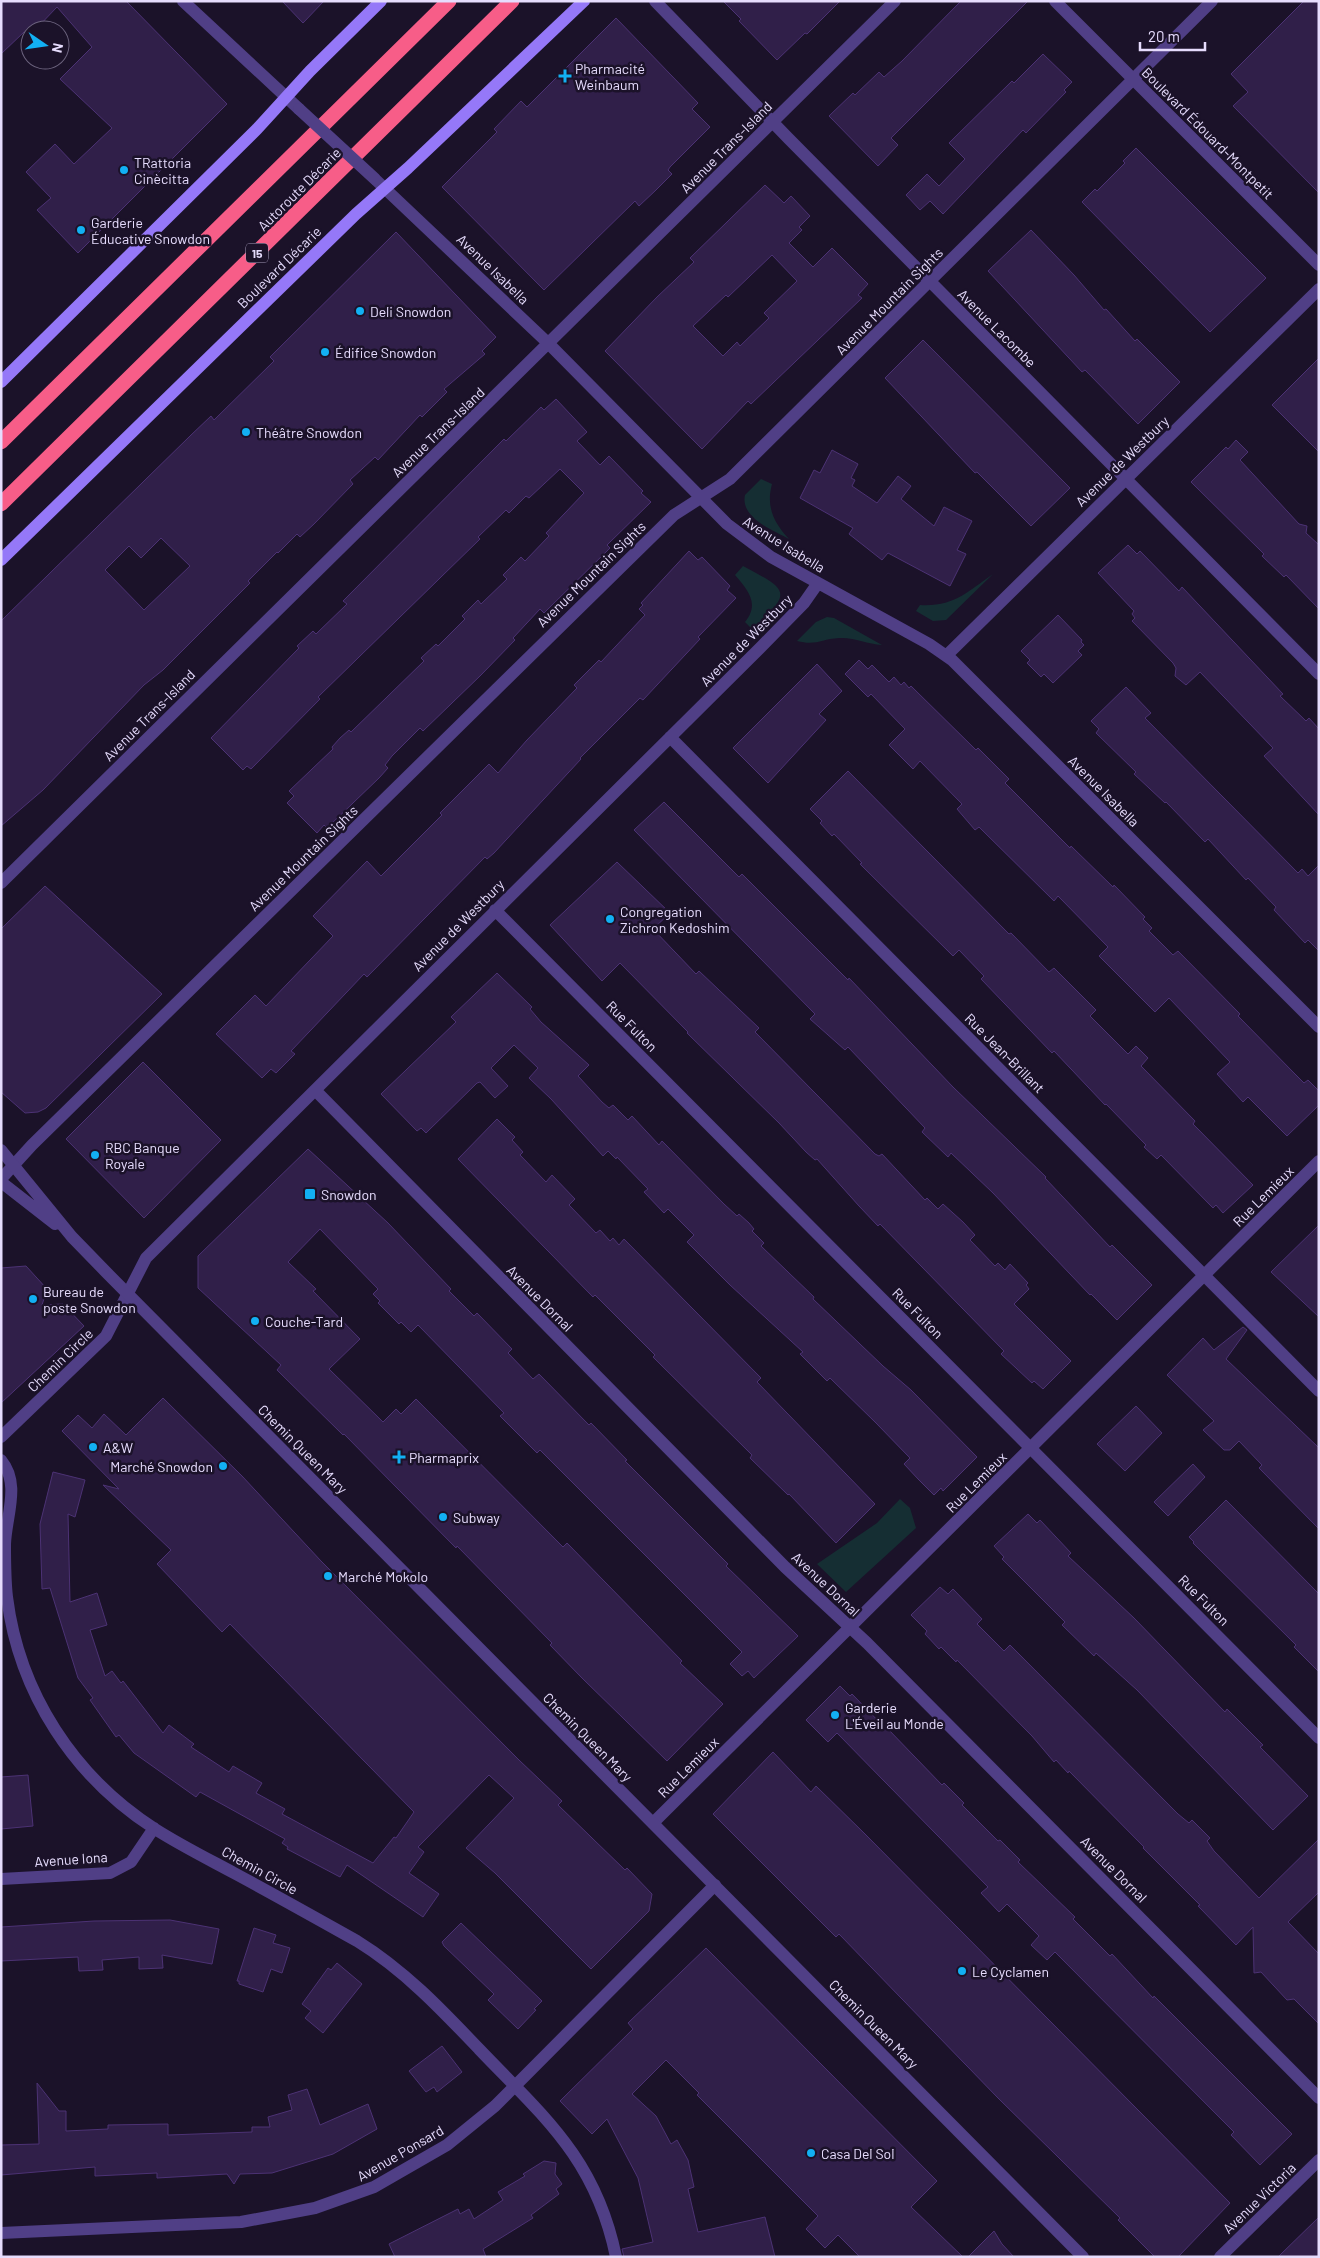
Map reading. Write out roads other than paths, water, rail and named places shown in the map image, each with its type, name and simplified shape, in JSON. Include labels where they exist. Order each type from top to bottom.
[{"type":"highway","name":"Autoroute Décarie","points":[[1,442],[449,1]]},
{"type":"highway","name":"Autoroute Décarie","points":[[1,504],[512,1]]},
{"type":"main road","points":[[1,382],[250,136],[381,1]]},
{"type":"main road","name":"Boulevard Décarie","points":[[1,560],[261,305],[584,1]]},
{"type":"street","name":"Avenue Isabella","points":[[183,1],[285,98],[386,188],[549,344],[700,498],[740,536],[771,556],[947,655],[1319,1027]]},
{"type":"street","name":"Avenue Lacombe","points":[[655,1],[772,122],[1319,674]]},
{"type":"street","name":"Avenue Trans-Island","points":[[1,882],[895,1]]},
{"type":"street","name":"Boulevard Édouard-Montpetit","points":[[1056,1],[1319,265]]},
{"type":"street","name":"Avenue Mountain Sights","points":[[1,1181],[14,1165],[604,582],[674,515],[730,479],[1212,1]]},
{"type":"street","name":"Avenue de Westbury","points":[[947,655],[1319,289]]},
{"type":"street","name":"Avenue de Westbury","points":[[128,1295],[146,1258],[798,610],[818,583]]},
{"type":"street","name":"Rue Jean-Brillant","points":[[670,737],[1319,1391]]},
{"type":"street","name":"Rue Fulton","points":[[495,910],[1319,1738]]},
{"type":"street","name":"Avenue Dornal","points":[[314,1090],[785,1567],[850,1627],[1319,2098]]},
{"type":"street","name":"Chemin Queen Mary","points":[[1,1150],[72,1237],[128,1295],[1083,2257]]},
{"type":"street","name":"Rue Lemieux","points":[[653,1823],[1319,1161]]},
{"type":"street","name":"Chemin Queen Mary","points":[[1,1181],[72,1237]]},
{"type":"street","name":"Chemin Circle","points":[[1,1437],[106,1336],[128,1295]]},
{"type":"street","name":"Chemin Circle","points":[[1,1460],[8,1468],[12,1486],[5,1545],[7,1595],[15,1642],[30,1681],[49,1721],[74,1758],[98,1784],[154,1828],[373,1951],[416,1985],[558,2133],[584,2170],[598,2198],[616,2257]]},
{"type":"street","name":"Avenue Iona","points":[[1,1879],[110,1873],[131,1862],[154,1828]]},
{"type":"street","name":"Avenue Ponsard","points":[[1,2234],[241,2222],[296,2213],[333,2203],[374,2187],[434,2154],[464,2132],[514,2085],[715,1885]]},
{"type":"street","name":"Avenue Victoria","points":[[1220,2257],[1319,2160]]},
{"type":"place","name":"Pharmacité Weinbaum","points":[[565,76]]},
{"type":"place","name":"TRattoria Cinècitta","points":[[124,170]]},
{"type":"place","name":"Garderie Éducative Snowdon","points":[[81,230]]},
{"type":"place","name":"Deli Snowdon","points":[[360,311]]},
{"type":"place","name":"Édifice Snowdon","points":[[325,352]]},
{"type":"place","name":"Théâtre Snowdon","points":[[246,432]]},
{"type":"place","name":"Congregation Zichron Kedoshim","points":[[610,919]]},
{"type":"place","name":"RBC Banque Royale","points":[[95,1155]]},
{"type":"place","name":"Snowdon","points":[[310,1194]]},
{"type":"place","name":"Bureau de poste Snowdon","points":[[33,1299]]},
{"type":"place","name":"Couche-Tard","points":[[255,1321]]},
{"type":"place","name":"A&W","points":[[93,1447]]},
{"type":"place","name":"Pharmaprix","points":[[399,1457]]},
{"type":"place","name":"Marché Snowdon","points":[[223,1466]]},
{"type":"place","name":"Subway","points":[[443,1517]]},
{"type":"place","name":"Marché Mokolo","points":[[328,1576]]},
{"type":"place","name":"Garderie L'Éveil au Monde","points":[[835,1715]]},
{"type":"place","name":"Le Cyclamen","points":[[962,1971]]},
{"type":"place","name":"Casa Del Sol","points":[[811,2153]]}]
